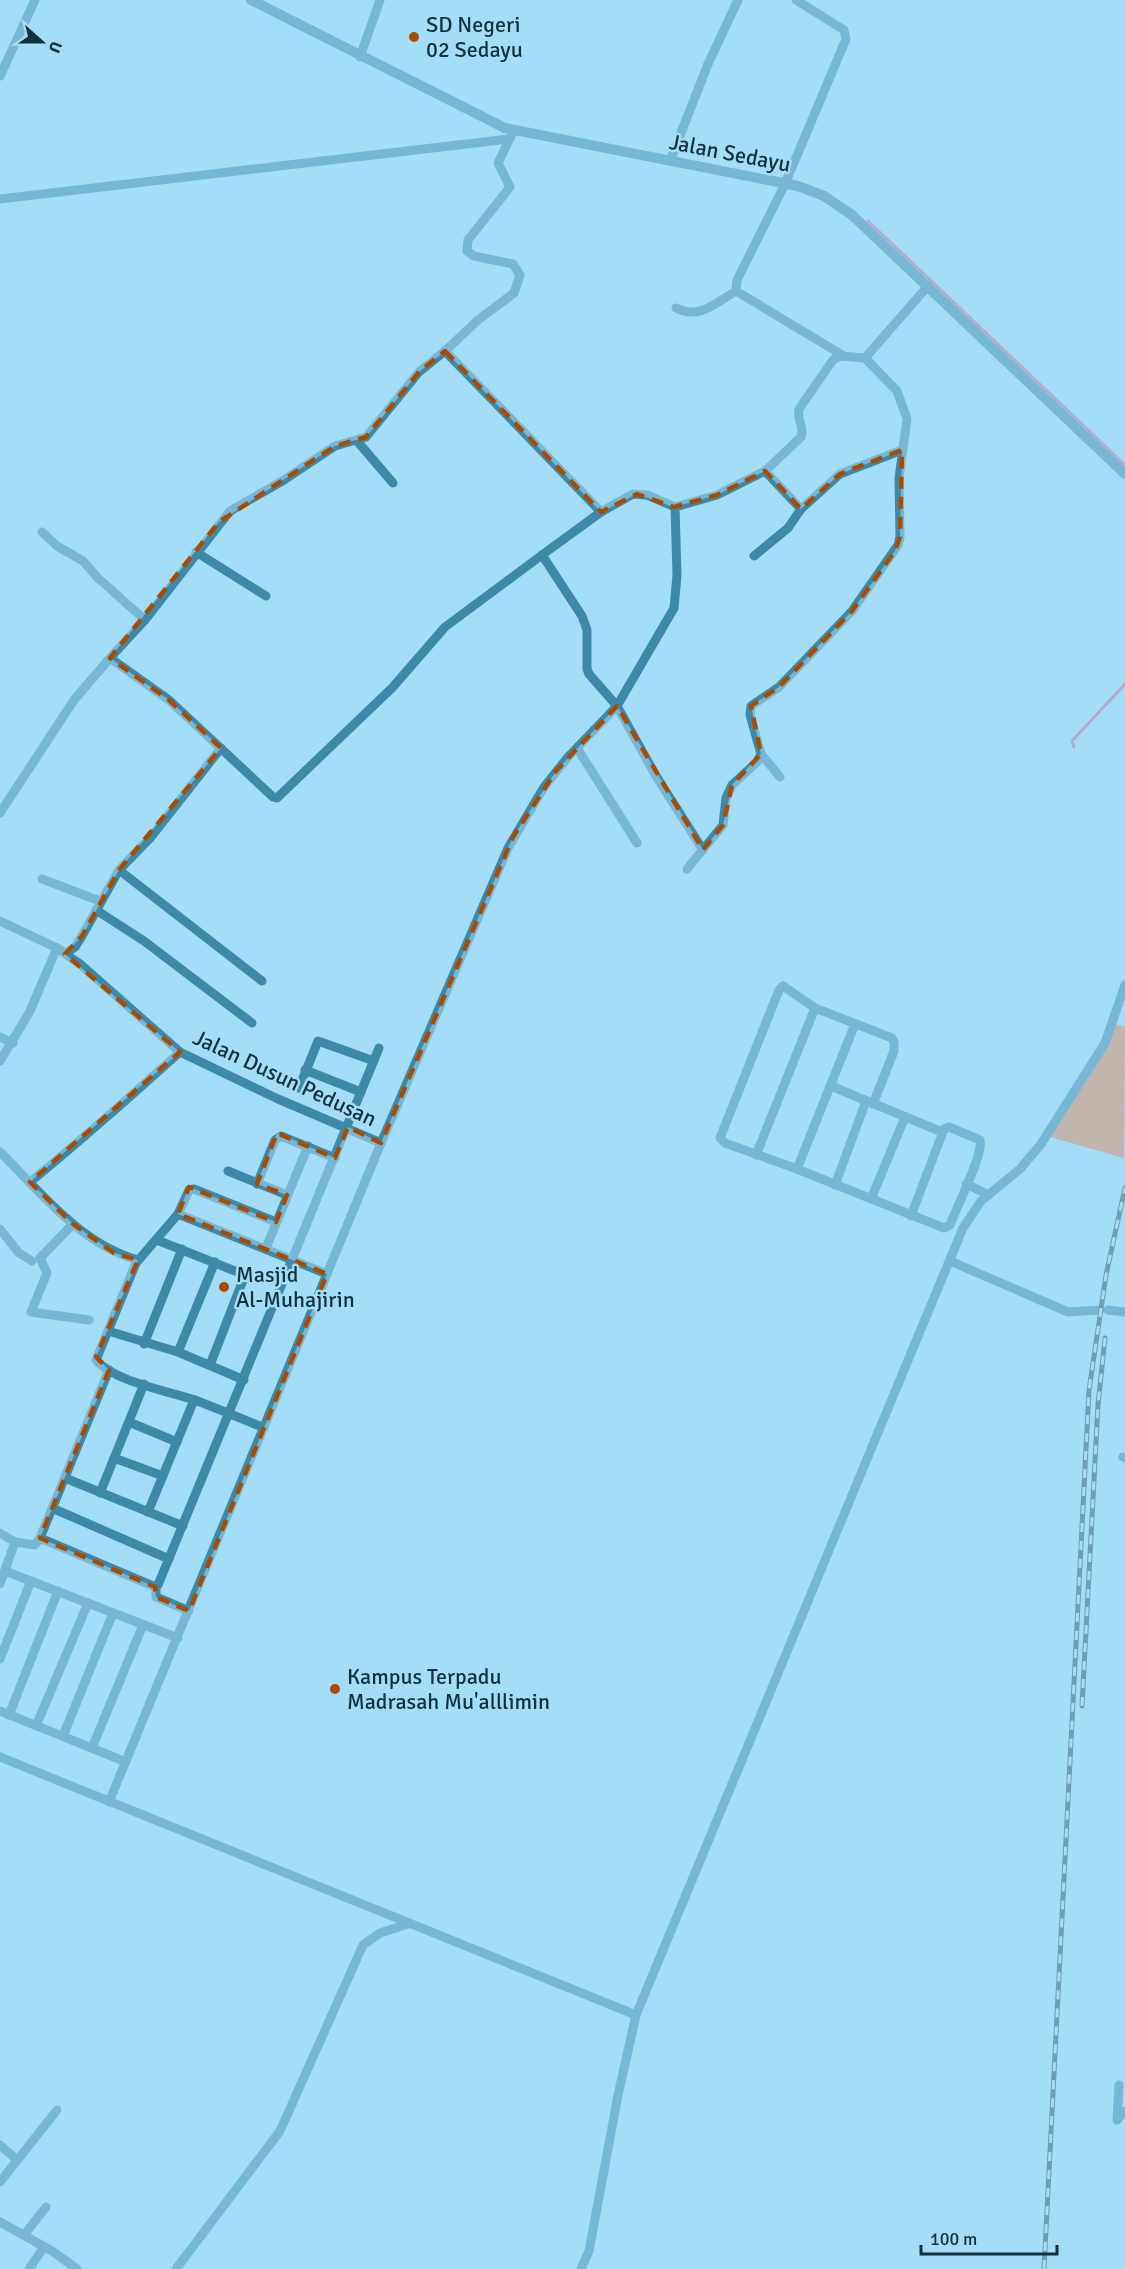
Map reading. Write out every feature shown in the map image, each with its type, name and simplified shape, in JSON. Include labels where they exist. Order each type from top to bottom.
[{"type":"street","name":"Jalan Sedayu","points":[[251,0],[498,125],[511,134],[670,161],[785,184],[818,193],[852,215],[1125,474]]},
{"type":"street","points":[[360,57],[380,0]]},
{"type":"street","points":[[670,161],[708,64],[738,0]]},
{"type":"street","points":[[736,291],[737,280],[785,184],[846,39],[844,30],[796,0]]},
{"type":"street","points":[[0,75],[33,1]]},
{"type":"street","points":[[0,199],[511,134]]},
{"type":"street","points":[[0,813],[74,700],[144,620],[219,522],[238,506],[284,480],[335,446],[366,437],[419,372],[478,320],[514,293],[519,284],[520,275],[513,264],[474,256],[467,251],[466,247],[468,240],[510,187],[498,164],[511,134]]},
{"type":"street","points":[[865,358],[927,286]]},
{"type":"street","points":[[676,308],[688,313],[699,313],[736,291]]},
{"type":"street","points":[[736,291],[844,356]]},
{"type":"street","points":[[445,351],[601,512]]},
{"type":"street","points":[[110,658],[169,700],[273,797],[281,796],[392,688],[445,627],[601,512],[637,494],[679,506],[717,495],[765,471],[801,437],[803,430],[798,416],[799,409],[829,365],[837,357],[865,358],[897,391],[904,405],[907,430],[902,450],[900,537],[895,551],[852,612],[779,687],[751,706],[750,715],[761,754],[780,777]]},
{"type":"street","points":[[357,441],[393,483]]},
{"type":"street","points":[[754,556],[788,528],[801,509],[840,474],[902,450]]},
{"type":"street","points":[[765,471],[801,509]]},
{"type":"street","points":[[109,1802],[381,1143],[513,837],[544,787],[617,706],[674,608],[678,575],[679,506]]},
{"type":"street","points":[[42,532],[57,546],[83,561],[144,620]]},
{"type":"street","points":[[196,552],[266,596]]},
{"type":"street","points":[[542,555],[582,616],[587,630],[587,669],[617,706],[700,846]]},
{"type":"street","points":[[0,1061],[13,1043],[61,951],[75,947],[119,870],[151,837],[221,748]]},
{"type":"street","points":[[577,748],[638,843]]},
{"type":"street","points":[[687,869],[700,846],[723,825],[726,798],[732,785],[757,762],[761,754]]},
{"type":"street","points":[[119,870],[262,981]]},
{"type":"street","points":[[42,879],[98,905],[252,1023]]},
{"type":"street","name":"Jalan Dusun Pedusan","points":[[0,921],[61,951],[122,999],[180,1052],[278,1099],[381,1143]]},
{"type":"street","points":[[581,2269],[589,2251],[618,2095],[636,2015],[963,1228],[975,1208],[1020,1169],[1041,1144],[1105,1043],[1125,985]]},
{"type":"street","points":[[835,1185],[869,1102],[894,1051],[894,1042],[892,1038],[815,1008],[786,987],[779,990],[720,1134],[725,1143],[797,1169],[835,1185],[872,1199],[911,1216],[944,1228],[950,1225],[966,1184],[981,1142],[977,1138],[948,1127],[942,1132],[911,1216]]},
{"type":"street","points":[[756,1155],[815,1008]]},
{"type":"street","points":[[797,1169],[855,1024]]},
{"type":"street","points":[[0,1037],[13,1043]]},
{"type":"street","points":[[298,1088],[317,1043],[320,1041],[374,1061]]},
{"type":"street","points":[[189,1611],[156,1597],[156,1586],[294,1260],[379,1048]]},
{"type":"street","points":[[30,1182],[85,1138],[122,1101],[180,1052]]},
{"type":"street","points":[[306,1070],[361,1092]]},
{"type":"street","points":[[831,1086],[942,1132]]},
{"type":"street","points":[[872,1199],[904,1117]]},
{"type":"street","points":[[257,1184],[278,1137],[284,1136],[335,1158]]},
{"type":"street","points":[[266,1248],[308,1146]]},
{"type":"street","points":[[2,1159],[30,1182],[73,1224],[114,1253],[138,1260]]},
{"type":"street","points":[[228,1171],[287,1195]]},
{"type":"street","points":[[966,1184],[989,1195]]},
{"type":"street","points":[[264,1428],[109,1370],[96,1360],[138,1260],[158,1240],[178,1214],[187,1193],[194,1189],[276,1222]]},
{"type":"street","points":[[959,1202],[975,1208]]},
{"type":"street","points":[[178,1214],[327,1274]]},
{"type":"street","points":[[73,1224],[40,1258],[47,1273],[31,1311],[89,1320]]},
{"type":"street","points":[[0,1229],[19,1253],[32,1261]]},
{"type":"street","points":[[158,1240],[244,1274],[246,1277],[210,1365]]},
{"type":"street","points":[[144,1344],[182,1249]]},
{"type":"street","points":[[950,1261],[1068,1312],[1104,1310],[1125,1312]]},
{"type":"street","points":[[178,1352],[215,1262]]},
{"type":"street","points":[[108,1331],[144,1344],[178,1352],[244,1380]]},
{"type":"street","points":[[0,1533],[15,1542],[34,1545],[40,1538],[109,1370]]},
{"type":"street","points":[[100,1493],[144,1384]]},
{"type":"street","points":[[148,1512],[194,1400]]},
{"type":"street","points":[[129,1422],[177,1442]]},
{"type":"street","points":[[114,1458],[163,1476]]},
{"type":"street","points":[[65,1478],[183,1526]]},
{"type":"street","points":[[52,1508],[169,1558]]},
{"type":"street","points":[[40,1538],[156,1586]]},
{"type":"street","points":[[0,1584],[15,1542]]},
{"type":"street","points":[[5,1572],[178,1638]]},
{"type":"street","points":[[0,1659],[31,1581]]},
{"type":"street","points":[[58,1591],[4,1713],[126,1762]]},
{"type":"street","points":[[36,1726],[88,1603]]},
{"type":"street","points":[[63,1736],[113,1613]]},
{"type":"street","points":[[92,1748],[143,1624]]},
{"type":"street","points":[[0,1757],[636,2015]]},
{"type":"street","points":[[176,2269],[280,2131],[363,1945],[380,1933],[408,1924]]},
{"type":"street","points":[[1119,2085],[1117,2120],[1125,2111]]},
{"type":"street","points":[[0,2182],[57,2110]]},
{"type":"street","points":[[0,2145],[17,2160]]},
{"type":"street","points":[[24,2235],[46,2207]]},
{"type":"street","points":[[0,2222],[44,2247],[76,2269]]},
{"type":"street","points":[[29,2269],[44,2247]]},
{"type":"highlighted area","points":[[445,351],[601,512],[637,494],[674,507],[717,495],[765,471],[801,509],[840,474],[902,450],[900,537],[895,551],[852,611],[779,687],[751,706],[761,754],[732,785],[723,825],[703,850],[617,706],[556,771],[513,837],[381,1143],[348,1127],[335,1158],[277,1133],[257,1184],[287,1195],[276,1222],[189,1187],[178,1214],[327,1274],[189,1611],[156,1597],[155,1587],[40,1538],[109,1370],[96,1357],[138,1260],[114,1253],[73,1224],[30,1182],[180,1052],[65,954],[82,936],[119,870],[221,748],[169,700],[110,658],[219,522],[335,446],[366,437],[419,372]]},
{"type":"shaded area","points":[[1116,1024],[1125,1027],[1124,1158],[1050,1137],[1109,1044]]},
{"type":"waterway","points":[[868,221],[1125,465]]},
{"type":"waterway","points":[[1074,747],[1072,741],[1125,684]]},
{"type":"railway","points":[[1044,2269],[1089,1390],[1106,1275],[1125,1188]]},
{"type":"railway","points":[[1082,1706],[1098,1405],[1105,1338]]},
{"type":"place","name":"SD Negeri 02 Sedayu","points":[[414,37]]},
{"type":"place","name":"Masjid Al-Muhajirin","points":[[224,1287]]},
{"type":"place","name":"Kampus Terpadu Madrasah Mu'alllimin","points":[[335,1689]]}]
